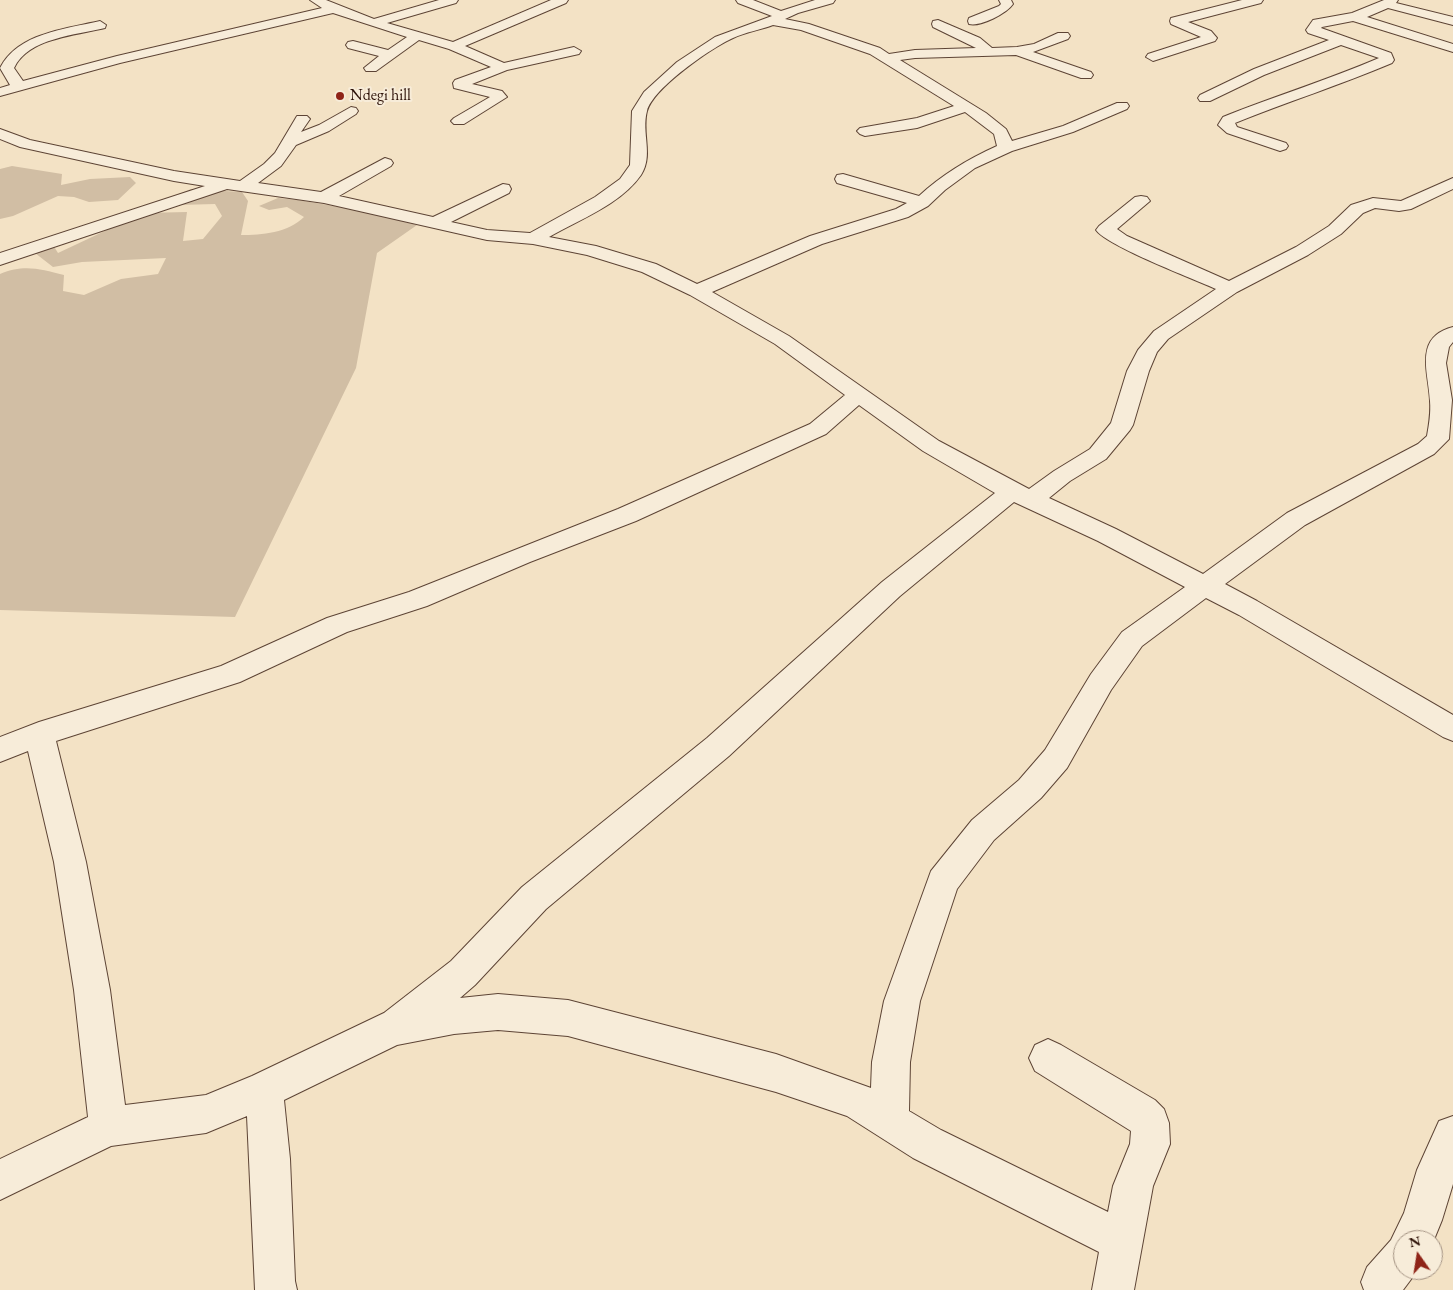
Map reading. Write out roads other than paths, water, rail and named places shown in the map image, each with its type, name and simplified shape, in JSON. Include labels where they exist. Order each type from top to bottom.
[{"type":"street","points":[[374,23],[452,0]]},
{"type":"street","points":[[454,46],[562,0]]},
{"type":"street","points":[[742,0],[777,18],[875,51],[967,106],[1001,132],[1006,148]]},
{"type":"street","points":[[533,239],[607,198],[629,179],[640,159],[638,130],[643,104],[661,84],[712,43],[727,35],[829,0]]},
{"type":"street","points":[[974,21],[1003,9],[1007,4],[1005,0]]},
{"type":"street","points":[[1153,57],[1210,38],[1206,34],[1176,21],[1257,0]]},
{"type":"street","points":[[1280,146],[1232,130],[1226,126],[1228,120],[1276,101],[1343,79],[1387,60],[1386,56],[1312,30],[1318,23],[1335,22],[1354,17],[1390,2],[1453,21]]},
{"type":"street","points":[[0,92],[324,3],[374,23],[454,46],[503,67]]},
{"type":"street","points":[[1354,17],[1453,48]]},
{"type":"street","points":[[46,38],[58,20]]},
{"type":"street","points":[[938,24],[975,40],[990,52]]},
{"type":"street","points":[[20,87],[9,72],[7,65],[12,59],[34,42],[100,25]]},
{"type":"street","points":[[371,68],[418,35]]},
{"type":"street","points":[[887,58],[915,54],[1018,51],[1038,47],[1063,36]]},
{"type":"street","points":[[1205,98],[1260,72],[1341,40]]},
{"type":"street","points":[[353,45],[390,55]]},
{"type":"street","points":[[459,121],[500,97],[497,94],[459,85],[460,83],[503,67],[574,51]]},
{"type":"street","points":[[1018,51],[1086,75]]},
{"type":"street","points":[[865,131],[920,124],[951,114],[967,106]]},
{"type":"street","points":[[697,290],[816,240],[902,213],[922,202],[939,186],[969,165],[1006,148],[1068,129],[1122,106]]},
{"type":"street","points":[[290,142],[324,128],[350,110]]},
{"type":"street","points":[[0,259],[40,244],[235,185],[265,172],[277,160],[290,142],[293,129],[302,119]]},
{"type":"street","points":[[0,134],[26,144],[174,176],[324,198],[487,235],[533,239],[590,250],[649,268],[697,290],[782,340],[931,446],[1021,495],[1107,534],[1248,608],[1453,729]]},
{"type":"street","points":[[324,198],[385,162]]},
{"type":"street","points":[[843,179],[922,202]]},
{"type":"street","points":[[0,1180],[108,1127],[206,1114],[264,1090],[394,1027],[463,973],[534,898],[718,747],[891,589],[1021,495],[1062,476],[1098,454],[1122,425],[1138,371],[1148,350],[1161,335],[1230,288],[1302,252],[1336,230],[1357,209],[1373,203],[1389,206],[1406,205],[1453,182]]},
{"type":"street","points":[[435,223],[503,189]]},
{"type":"street","points":[[1141,201],[1105,230],[1121,240],[1230,288]]},
{"type":"street","points":[[889,1121],[891,1062],[902,1000],[944,882],[983,830],[1030,789],[1056,759],[1101,682],[1132,639],[1296,519],[1426,449],[1438,439],[1441,398],[1434,361],[1444,338],[1453,333]]},
{"type":"street","points":[[0,750],[39,734],[230,674],[337,625],[418,600],[521,556],[627,515],[818,429],[832,420],[858,394]]},
{"type":"street","points":[[39,734],[70,862],[92,990],[108,1127]]},
{"type":"street","points":[[394,1027],[454,1016],[498,1012],[568,1018],[776,1073],[857,1101],[926,1144],[1123,1242]]},
{"type":"street","points":[[1048,1058],[1141,1114],[1150,1123],[1150,1144],[1133,1186],[1113,1290]]},
{"type":"street","points":[[264,1090],[270,1159],[274,1281],[276,1290]]},
{"type":"street","points":[[1417,1230],[1422,1220],[1437,1170],[1453,1135]]},
{"type":"place","name":"Ndegi hill","points":[[340,96]]}]
